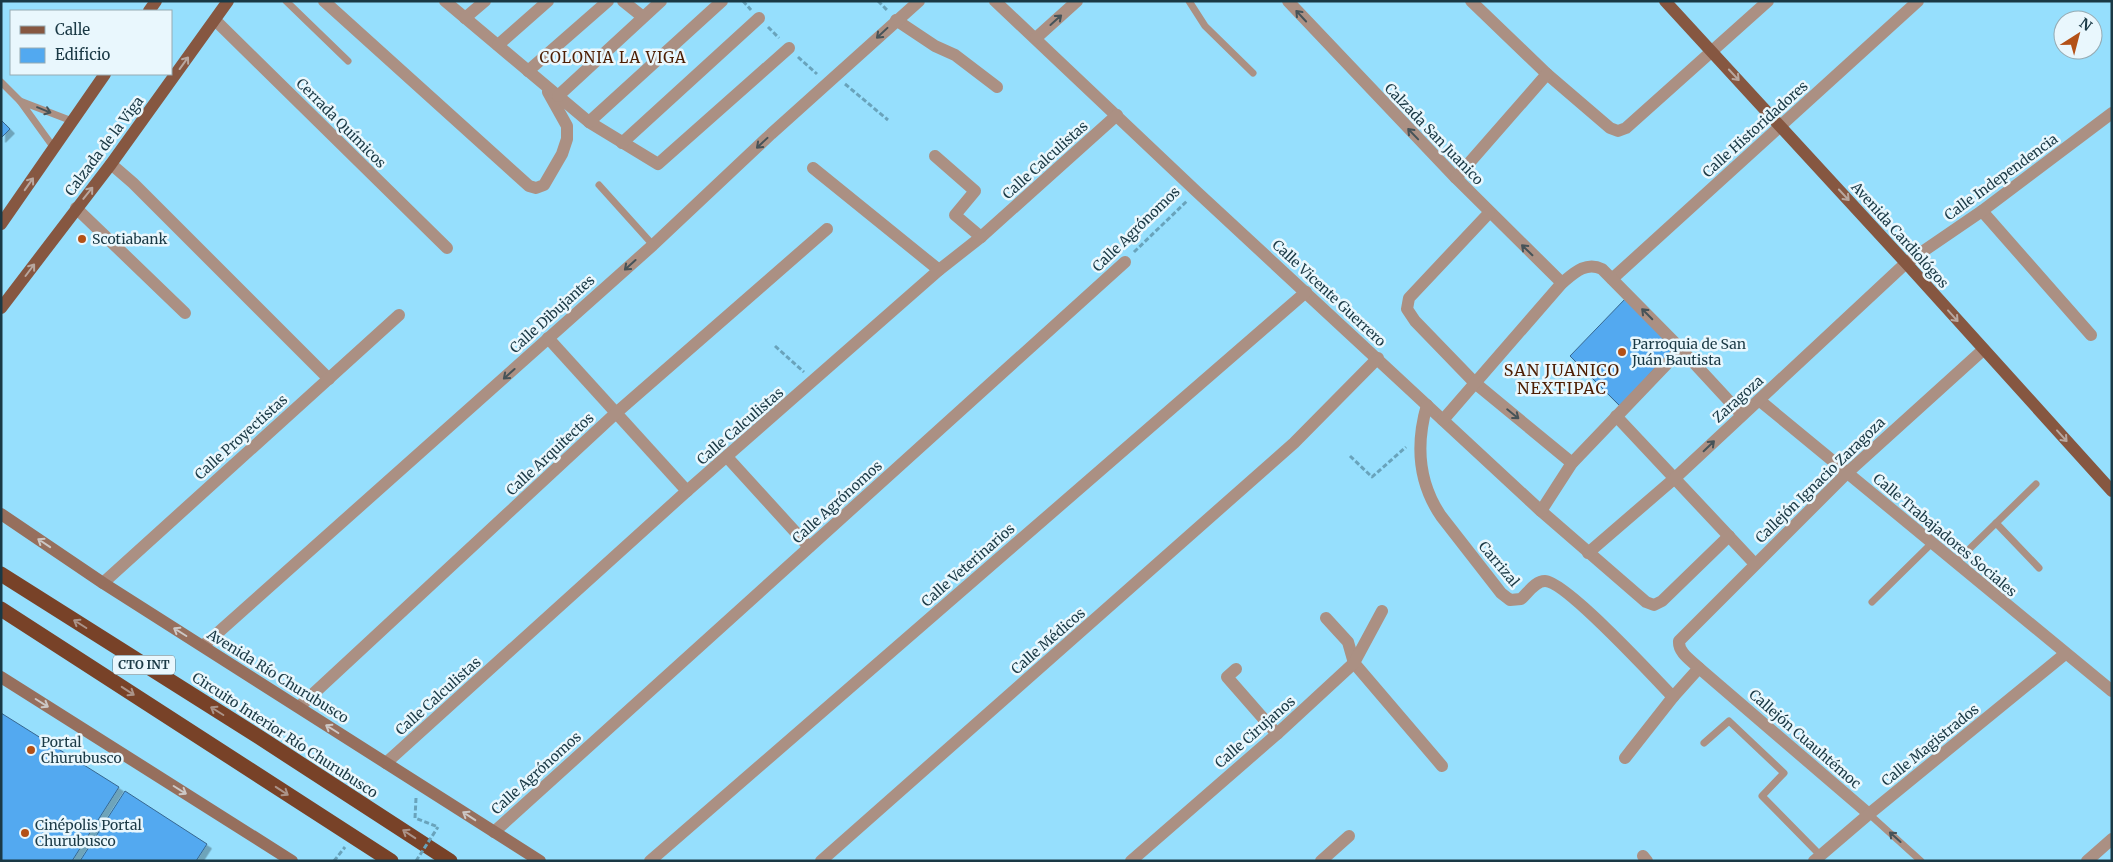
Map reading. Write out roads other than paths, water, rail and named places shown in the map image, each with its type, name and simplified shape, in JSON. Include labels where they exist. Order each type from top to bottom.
[{"type":"highway","name":"Circuito Interior Río Churubusco","points":[[1,574],[259,737],[450,861]]},
{"type":"highway","name":"CTO INT","points":[[7,613],[391,861]]},
{"type":"main road","name":"Calzada de la Viga","points":[[1,308],[111,164],[228,1]]},
{"type":"main road","name":"Avenida Cardiológos","points":[[1665,1],[2112,491]]},
{"type":"main road","points":[[1,224],[104,75]]},
{"type":"main road","name":"Avenida Río Churubusco","points":[[1,514],[103,582],[540,861]]},
{"type":"main road","points":[[1,677],[292,861]]},
{"type":"street","points":[[324,1],[530,186],[536,188],[544,184],[562,154],[567,139],[567,126],[545,85]]},
{"type":"street","points":[[445,1],[589,122],[658,164],[789,48]]},
{"type":"street","points":[[465,18],[485,1]]},
{"type":"street","points":[[498,45],[548,1]]},
{"type":"street","points":[[528,71],[608,1]]},
{"type":"street","points":[[623,1],[643,18]]},
{"type":"street","points":[[558,96],[661,1]]},
{"type":"street","points":[[589,122],[722,1]]},
{"type":"street","name":"Calle Dibujantes","points":[[203,646],[653,245],[918,1]]},
{"type":"street","name":"Calle Vicente Guerrero","points":[[995,1],[1442,420],[1588,553],[1646,602],[1654,605],[1662,601],[1729,536]]},
{"type":"street","points":[[1036,38],[1077,1]]},
{"type":"street","name":"Calzada San Juanico","points":[[1288,1],[1489,213],[1562,284]]},
{"type":"street","points":[[1471,1],[1547,74],[1610,128],[1618,131],[1626,128],[1768,1]]},
{"type":"street","name":"Calle Historidadores","points":[[1612,279],[1918,1]]},
{"type":"street","points":[[622,143],[759,18]]},
{"type":"street","name":"Cerrada Químicos","points":[[215,20],[446,248]]},
{"type":"street","points":[[896,20],[935,46],[955,55],[997,87]]},
{"type":"street","points":[[1456,178],[1547,74]]},
{"type":"street","name":"Calle Independencia","points":[[1906,263],[1982,211],[2112,113]]},
{"type":"street","name":"Calle Calculistas","points":[[386,762],[687,491],[939,270],[981,237],[1117,115]]},
{"type":"street","points":[[935,156],[975,191],[955,215],[981,237]]},
{"type":"street","points":[[111,164],[133,182],[329,379]]},
{"type":"street","points":[[813,168],[939,270]]},
{"type":"street","points":[[76,208],[185,313]]},
{"type":"street","points":[[1982,211],[2092,335]]},
{"type":"street","points":[[1489,213],[1409,298],[1407,309],[1415,321],[1475,383],[1572,463]]},
{"type":"street","name":"Calle Arquitectos","points":[[299,708],[616,413],[827,229]]},
{"type":"street","name":"Calle Agrónomos","points":[[494,832],[1124,262]]},
{"type":"street","name":"Zaragoza","points":[[1588,553],[1675,478],[1906,263]]},
{"type":"street","points":[[1442,420],[1562,284],[1577,270],[1596,266],[1602,269],[1681,349],[1742,415]]},
{"type":"street","name":"Calle Veterinarios","points":[[650,861],[1306,292]]},
{"type":"street","name":"Calle Proyectistas","points":[[103,582],[399,316]]},
{"type":"street","points":[[548,338],[687,491]]},
{"type":"street","points":[[1541,511],[1572,463],[1681,349]]},
{"type":"street","name":"Callejón Ignacio Zaragoza","points":[[1682,637],[1847,473],[1983,350]]},
{"type":"street","name":"Calle Médicos","points":[[821,861],[1294,443],[1378,358]]},
{"type":"street","name":"Calle Trabajadores Sociales","points":[[1759,400],[2112,691]]},
{"type":"street","name":"Carrizal","points":[[1427,405],[1421,424],[1419,446],[1424,484],[1432,503],[1501,593],[1510,600],[1521,599],[1538,583],[1546,581],[1556,585],[1591,614],[1673,697]]},
{"type":"street","points":[[1616,416],[1755,564]]},
{"type":"street","points":[[727,457],[809,547]]},
{"type":"street","name":"Calle Cirujanos","points":[[1131,861],[1277,734],[1354,663],[1382,610]]},
{"type":"street","points":[[1326,618],[1348,642],[1354,663],[1442,766]]},
{"type":"street","name":"Callejón Cuauhtémoc","points":[[1682,637],[1679,641],[1679,646],[1699,668],[1869,814]]},
{"type":"street","name":"Calle Magistrados","points":[[1817,858],[2065,654]]},
{"type":"street","points":[[1625,758],[1673,697],[1699,668]]},
{"type":"street","points":[[1236,669],[1228,677],[1277,734]]},
{"type":"street","points":[[1321,861],[1349,836]]},
{"type":"street","points":[[2087,861],[2112,839]]},
{"type":"lane","points":[[286,1],[348,61]]},
{"type":"lane","points":[[1189,1],[1205,26],[1253,73]]},
{"type":"lane","points":[[1,82],[20,100],[54,148]]},
{"type":"lane","points":[[20,100],[72,121]]},
{"type":"lane","points":[[599,186],[653,245]]},
{"type":"lane","points":[[1955,563],[2036,484]]},
{"type":"lane","points":[[1996,523],[2039,568]]},
{"type":"lane","points":[[1872,602],[1932,543]]},
{"type":"lane","points":[[1704,743],[1729,721],[1784,773],[1762,796],[1817,858]]},
{"type":"lane","name":"Callejón Cuauhtémoc","points":[[1869,814],[1921,861]]},
{"type":"place","name":"Scotiabank","points":[[82,239]]},
{"type":"place","name":"Parroquia de San Juán Bautista","points":[[1622,352]]},
{"type":"place","name":"Portal Churubusco","points":[[31,750]]},
{"type":"place","name":"Cinépolis Portal Churubusco","points":[[25,833]]},
{"type":"district","name":"COLONIA LA VIGA","points":[[613,58]]},
{"type":"district","name":"SAN JUANICO NEXTIPAC","points":[[1562,379]]}]
